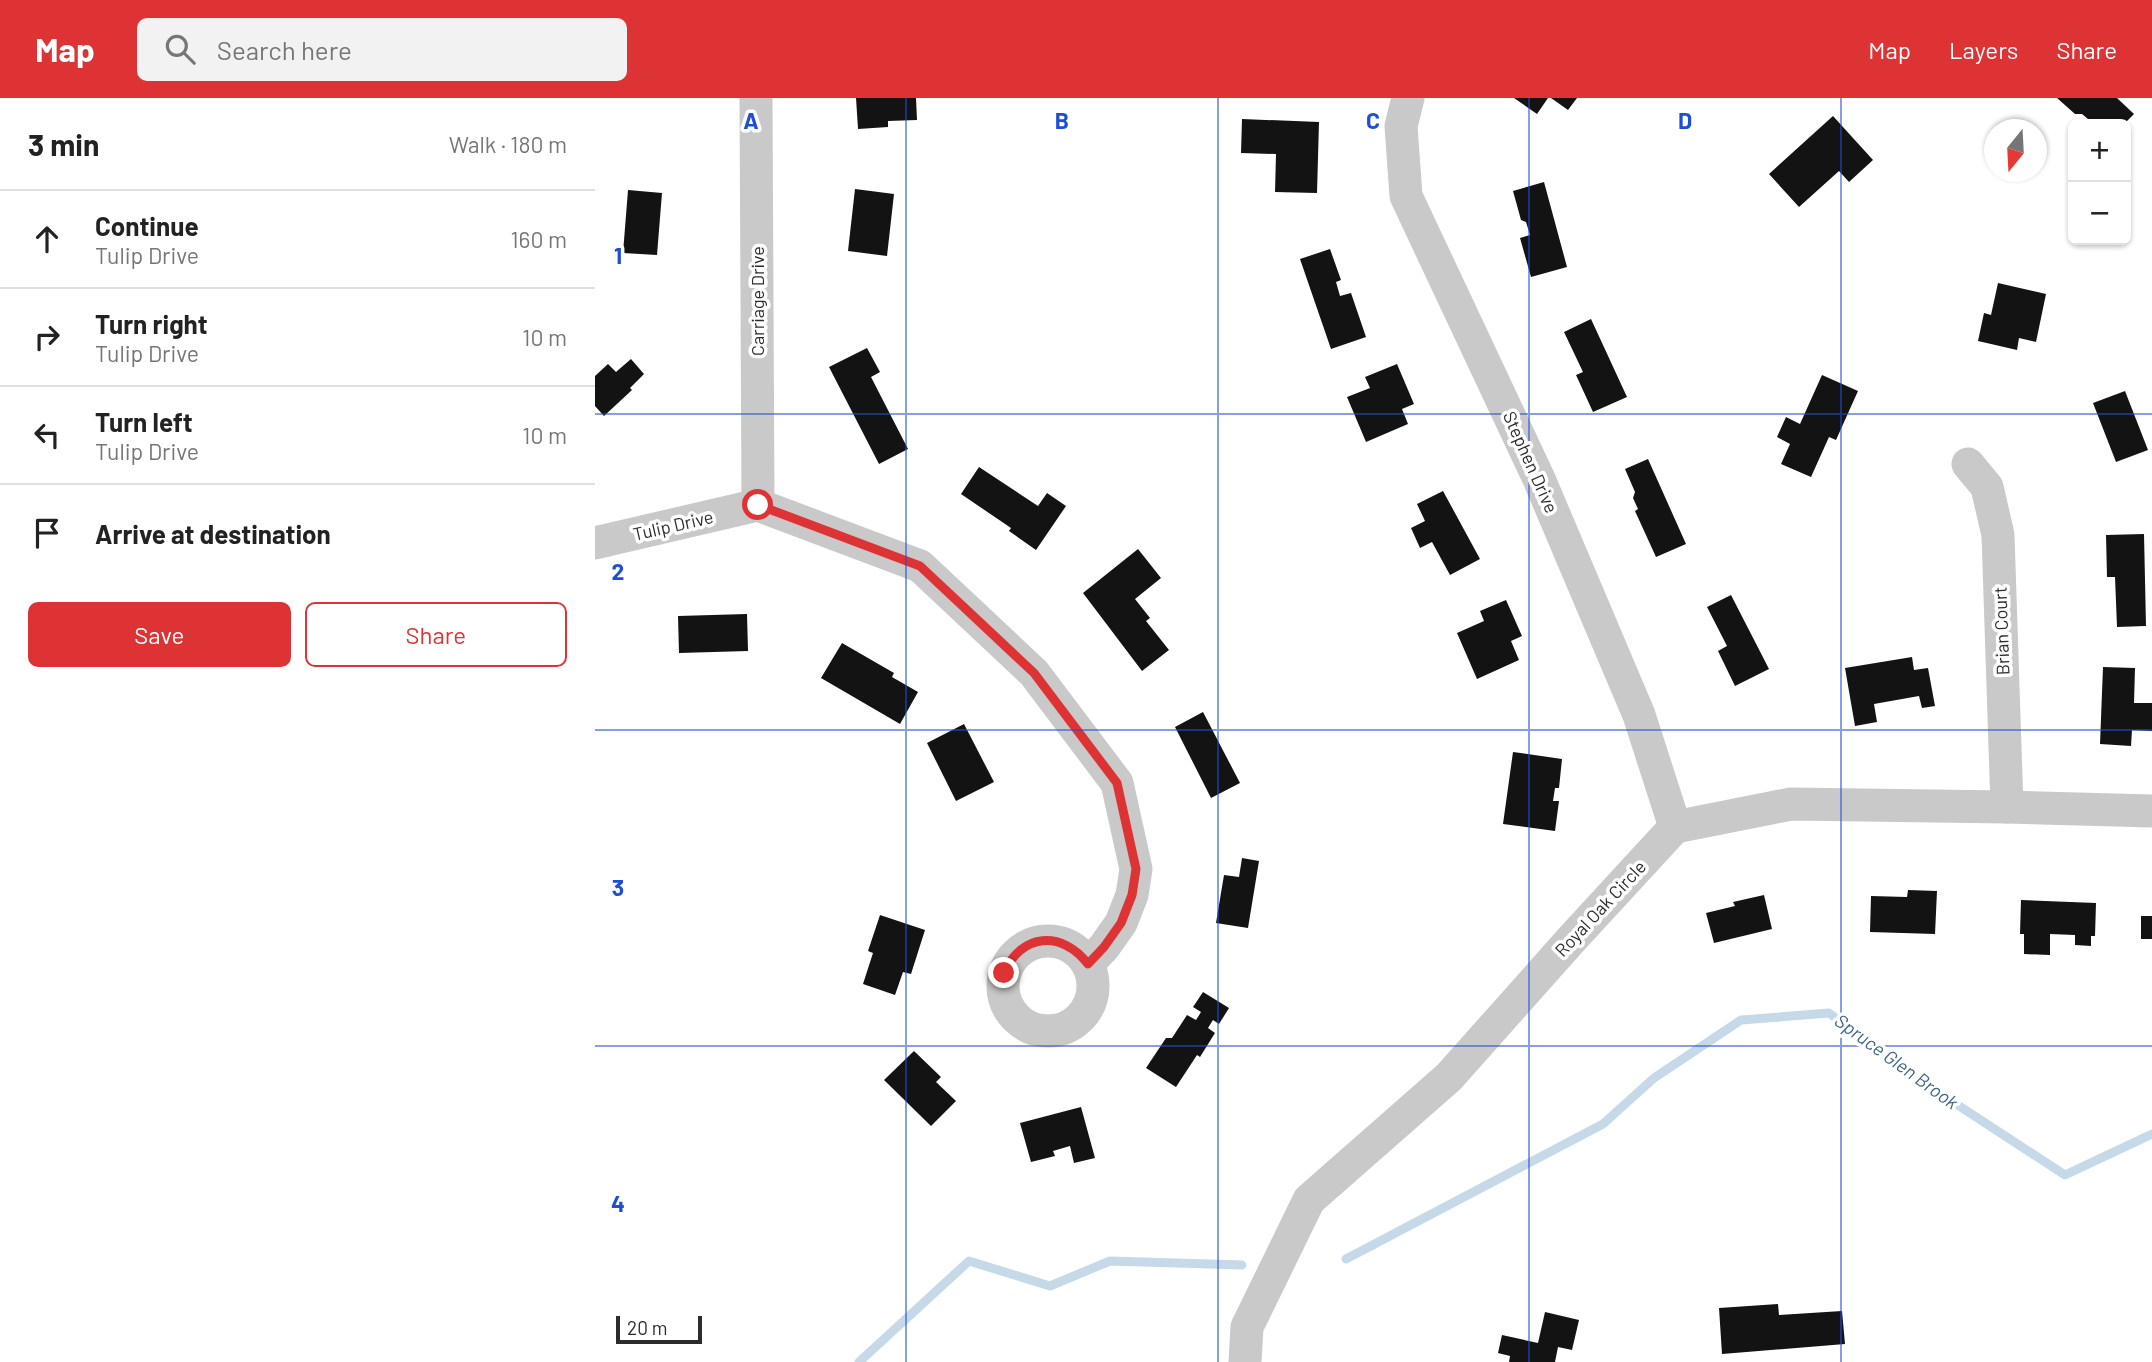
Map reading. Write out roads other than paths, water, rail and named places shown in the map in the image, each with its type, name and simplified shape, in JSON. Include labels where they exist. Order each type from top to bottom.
[{"type":"street","name":"Carriage Drive","points":[[756,98],[758,505]]},
{"type":"street","name":"Stephen Drive","points":[[1408,98],[1401,126],[1406,196],[1539,479],[1639,715],[1675,827]]},
{"type":"street","name":"Brian Court","points":[[1968,464],[1987,487],[1998,535],[2007,807]]},
{"type":"street","name":"Tulip Drive","points":[[595,543],[758,505]]},
{"type":"street","points":[[758,505],[920,566],[1034,673],[1117,783],[1136,869],[1132,895],[1121,923],[1088,964]]},
{"type":"street","points":[[1675,827],[1791,804],[2152,811]]},
{"type":"street","name":"Royal Oak Circle","points":[[1245,1362],[1247,1328],[1309,1200],[1449,1077],[1675,827]]},
{"type":"waterway","name":"Spruce Glen Brook","points":[[1346,1259],[1603,1124],[1654,1078],[1741,1020],[1829,1013],[1898,1066],[2065,1175],[2152,1134]]},
{"type":"waterway","name":"Spruce Glen Brook","points":[[859,1362],[969,1261],[1050,1286],[1110,1261],[1242,1265]]}]
